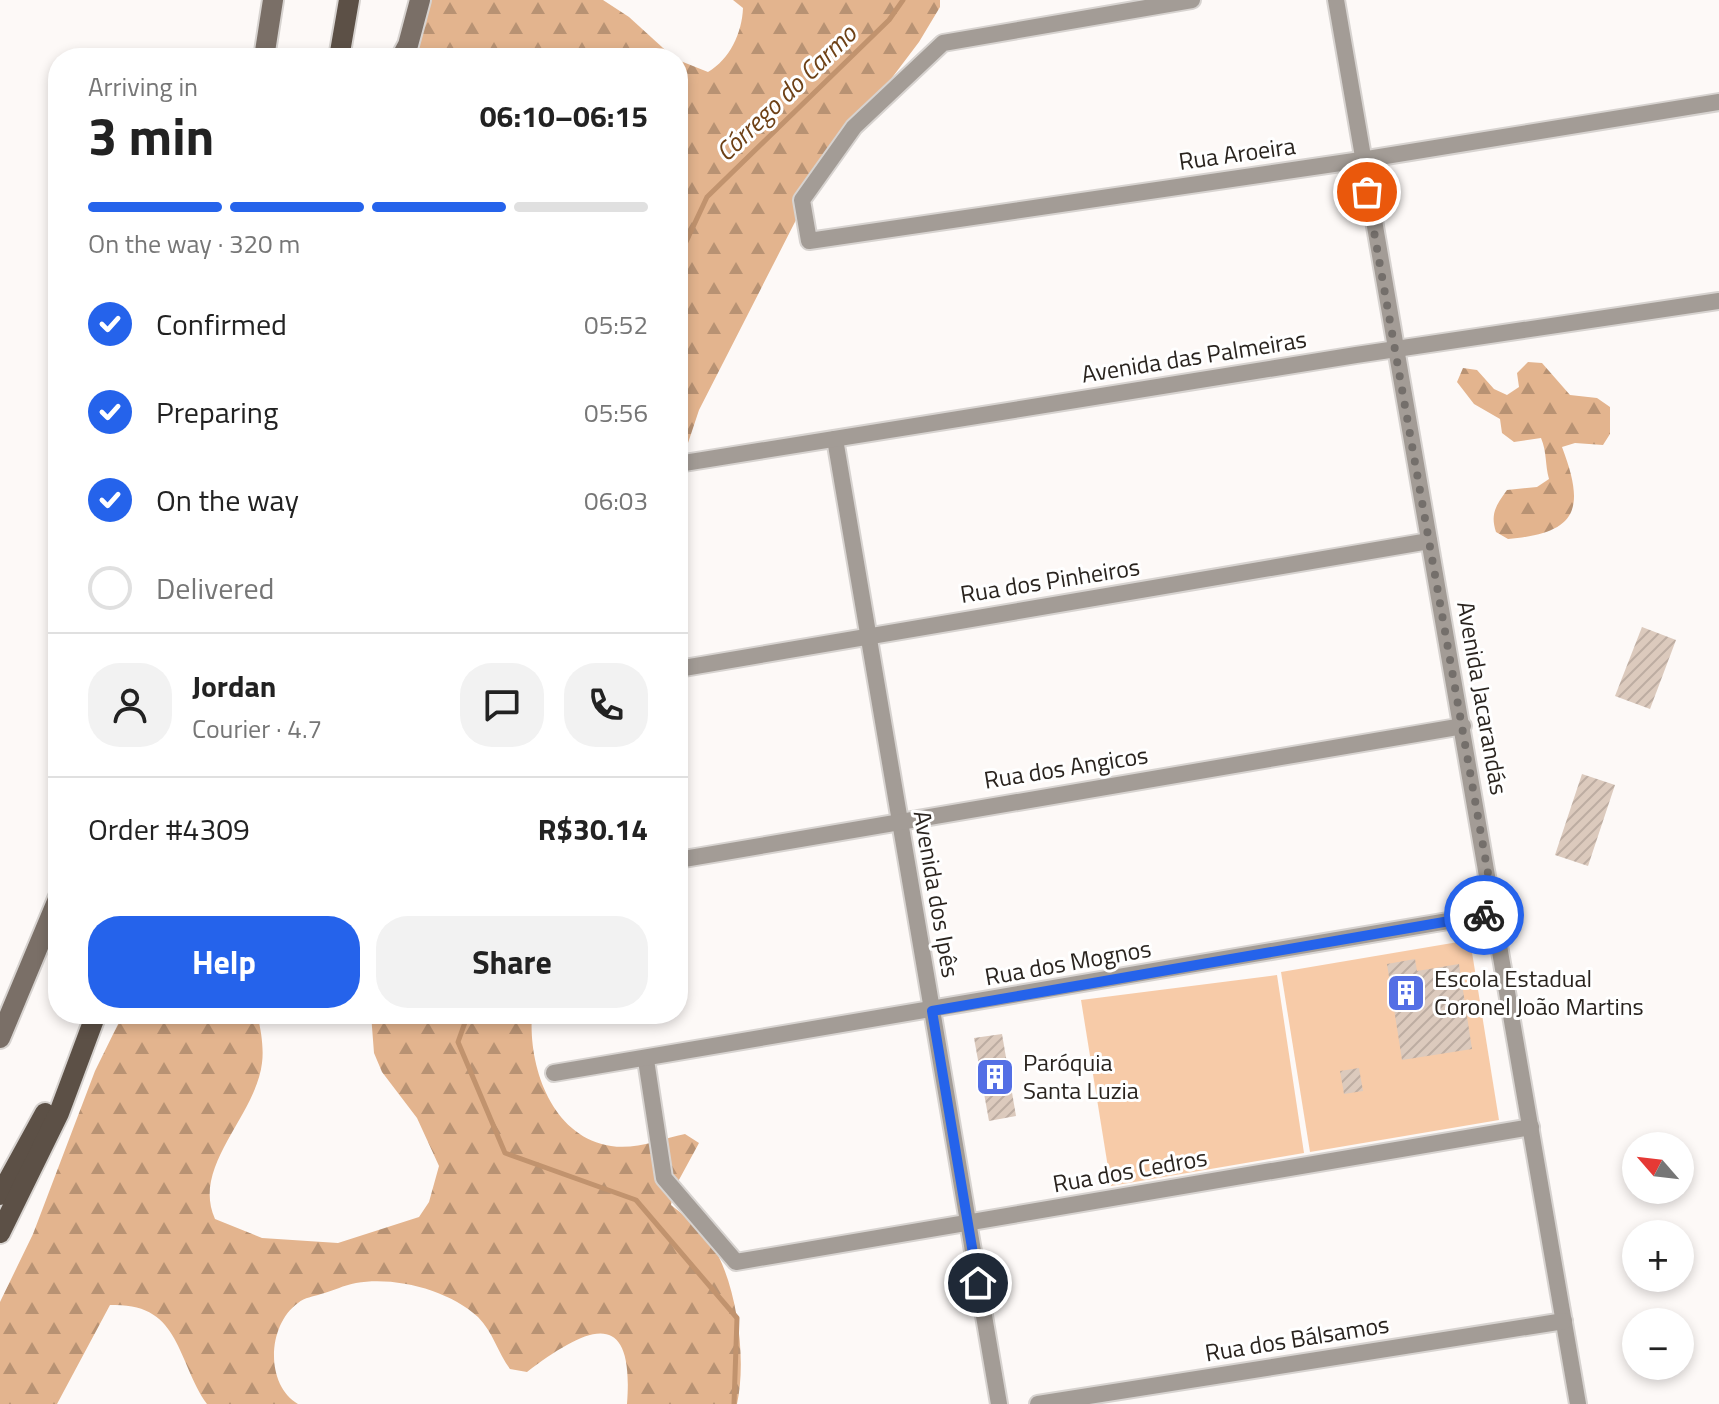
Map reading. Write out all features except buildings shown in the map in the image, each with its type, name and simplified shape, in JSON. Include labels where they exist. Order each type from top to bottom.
[{"type":"main road","points":[[341,48],[349,0]]},
{"type":"main road","points":[[0,1233],[59,1113],[92,1024]]},
{"type":"main road","points":[[0,1195],[87,1035]]},
{"type":"street","points":[[266,48],[273,0]]},
{"type":"street","points":[[406,48],[420,0]]},
{"type":"street","name":"Rua Aroeira","points":[[1192,0],[943,43],[854,127],[802,200],[809,241],[1361,160],[1719,102]]},
{"type":"street","name":"Avenida Jacarandás","points":[[1336,0],[1361,160],[1463,726],[1578,1404]]},
{"type":"street","name":"Avenida das Palmeiras","points":[[688,462],[1394,349],[1719,301]]},
{"type":"street","name":"Avenida dos Ipês","points":[[835,439],[999,1404]]},
{"type":"street","name":"Rua dos Pinheiros","points":[[688,667],[1429,541]]},
{"type":"street","name":"Rua dos Angicos","points":[[688,858],[1463,726]]},
{"type":"street","name":"Rua dos Mognos","points":[[554,1073],[646,1060],[1495,913]]},
{"type":"street","points":[[0,1038],[48,923]]},
{"type":"street","name":"Rua dos Cedros","points":[[646,1060],[664,1178],[736,1262],[1531,1127]]},
{"type":"street","name":"Rua dos Bálsamos","points":[[1038,1404],[1564,1321]]},
{"type":"shaded area","points":[[1470,940],[1499,1120],[1310,1152],[1281,972]]},
{"type":"shaded area","points":[[1277,975],[1304,1153],[1111,1186],[1081,1000]]},
{"type":"green space","points":[[412,0],[603,0],[629,17],[663,48],[405,48]]},
{"type":"green space","points":[[733,0],[940,0],[940,7],[919,42],[820,173],[699,410],[688,443],[688,64],[708,72],[723,60],[737,36],[743,8]]},
{"type":"green space","points":[[1528,362],[1542,363],[1570,395],[1597,398],[1610,407],[1610,434],[1603,445],[1575,443],[1562,447],[1574,502],[1562,524],[1531,536],[1508,539],[1496,532],[1495,510],[1507,490],[1537,487],[1549,479],[1543,443],[1541,438],[1514,442],[1502,433],[1500,419],[1474,404],[1457,382],[1463,368],[1477,370],[1494,389],[1507,395],[1519,387],[1517,373]]},
{"type":"green space","points":[[118,1024],[259,1024],[263,1051],[257,1083],[211,1180],[210,1199],[215,1219],[262,1238],[338,1243],[419,1217],[429,1202],[439,1166],[417,1118],[382,1072],[374,1053],[372,1024],[532,1024],[534,1056],[540,1077],[559,1114],[573,1129],[591,1140],[620,1147],[685,1134],[699,1143],[674,1189],[671,1205],[711,1243],[727,1278],[738,1321],[740,1344],[737,1404],[627,1404],[627,1371],[623,1350],[614,1338],[601,1334],[567,1345],[527,1372],[510,1369],[483,1323],[452,1299],[421,1287],[371,1281],[306,1298],[288,1313],[280,1325],[274,1355],[275,1369],[287,1395],[298,1404],[207,1404],[164,1323],[151,1313],[133,1307],[110,1305],[57,1404],[0,1404],[0,1302],[33,1234],[95,1071]]},
{"type":"waterway","name":"Córrego do Carmo","points":[[688,238],[707,197],[889,20],[903,0]]},
{"type":"waterway","name":"Córrego do Carmo","points":[[464,1024],[458,1042],[505,1153],[636,1200],[737,1318],[734,1404]]},
{"type":"way so far","points":[[1367,192],[1495,913],[1484,915]]},
{"type":"place","name":"Escola Estadual Coronel João Martins","points":[[1406,993]]},
{"type":"place","name":"Paróquia Santa Luzia","points":[[995,1077]]},
{"type":"route","points":[[978,1283],[932,1011],[1484,915]]}]
